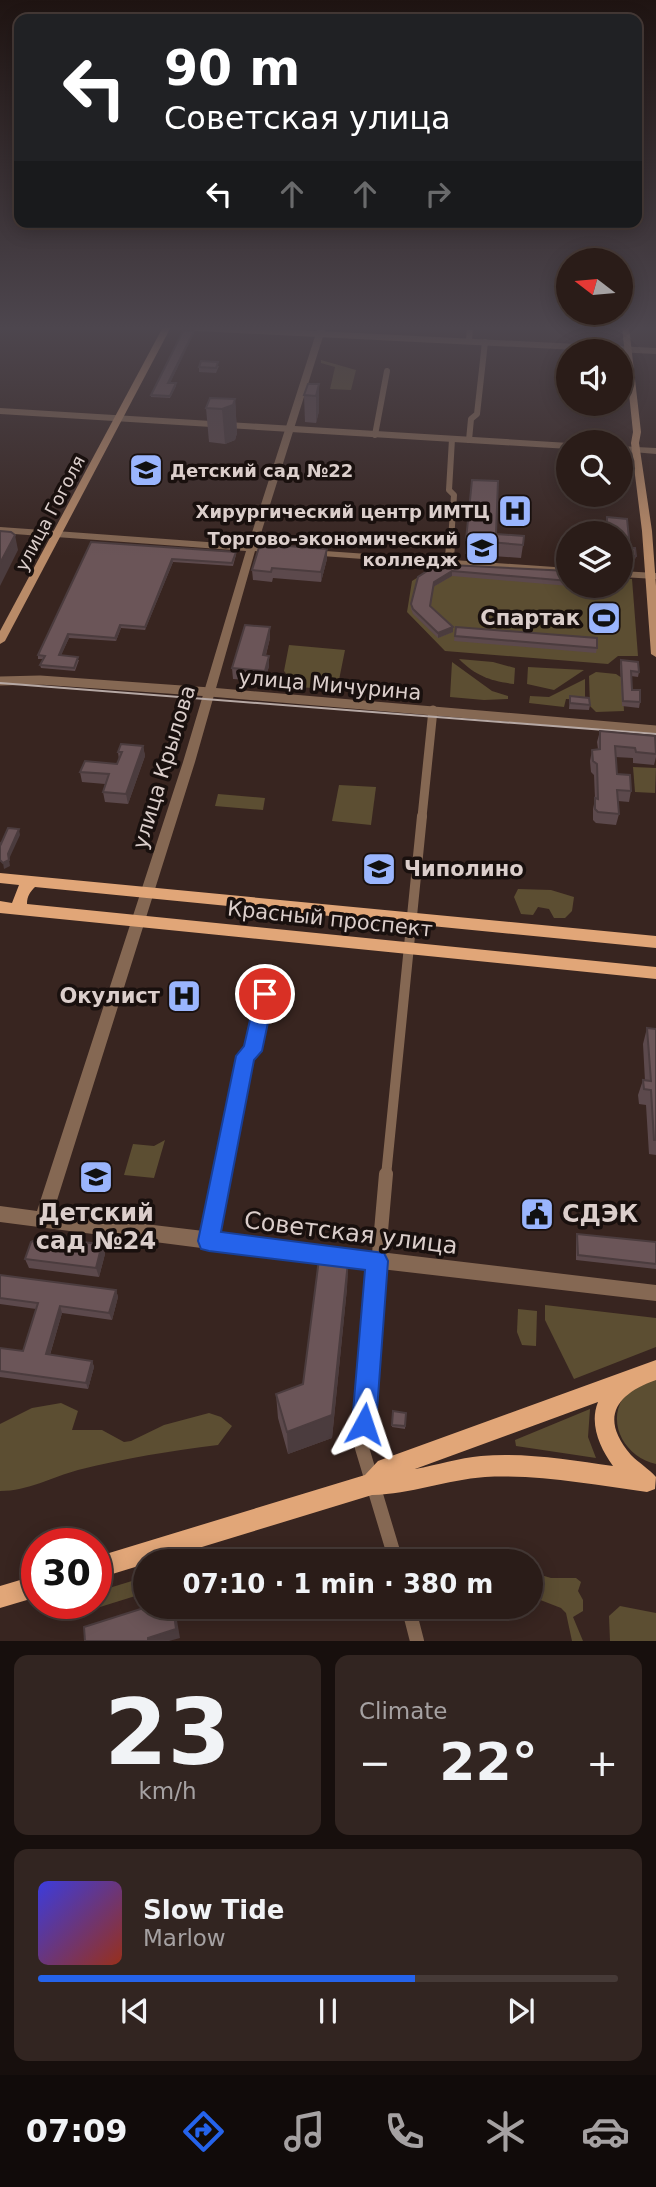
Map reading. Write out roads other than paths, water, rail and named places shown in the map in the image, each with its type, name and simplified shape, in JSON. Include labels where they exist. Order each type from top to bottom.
[{"type":"main road","name":"улица Гоголя","points":[[0,641],[126,404]]},
{"type":"main road","points":[[633,410],[653,576],[656,654]]},
{"type":"main road","points":[[627,416],[629,431],[636,447]]},
{"type":"main road","name":"Красный проспект","points":[[0,878],[656,942]]},
{"type":"main road","points":[[21,910],[18,900],[22,891],[32,881]]},
{"type":"main road","name":"Красный проспект","points":[[0,907],[656,974]]},
{"type":"main road","points":[[372,1484],[386,1469],[656,1370]]},
{"type":"main road","points":[[630,1380],[613,1394],[608,1404],[606,1429],[609,1442],[624,1465],[652,1481]]},
{"type":"main road","points":[[112,1563],[372,1484],[392,1485],[458,1470],[494,1466],[652,1481]]},
{"type":"main road","points":[[0,1597],[21,1591]]},
{"type":"street","name":"улица Крылова","points":[[43,1219],[148,892],[299,404]]},
{"type":"street","points":[[375,435],[381,404]]},
{"type":"street","points":[[469,440],[471,419],[477,414],[478,404]]},
{"type":"street","points":[[0,411],[556,445]]},
{"type":"street","points":[[449,563],[454,523],[454,495],[449,491],[452,439]]},
{"type":"street","points":[[633,447],[656,451]]},
{"type":"street","points":[[0,530],[275,550]]},
{"type":"street","points":[[299,552],[556,570]]},
{"type":"street","points":[[633,575],[653,576]]},
{"type":"street","name":"улица Мичурина","points":[[0,681],[40,680],[210,692],[656,730]]},
{"type":"street","points":[[392,1549],[362,1448],[407,948],[433,710]]},
{"type":"street","points":[[209,1241],[246,1056],[252,1051],[265,994]]},
{"type":"street","name":"Советская улица","points":[[0,1214],[656,1293]]},
{"type":"street","points":[[411,1619],[417,1641]]},
{"type":"tram line","points":[[0,683],[656,734]]},
{"type":"place","name":"Детский сад №22","points":[[146,470]]},
{"type":"place","name":"Хирургический центр ИМТЦ","points":[[515,511]]},
{"type":"place","name":"Торгово-экономический колледж","points":[[482,548]]},
{"type":"place","name":"Спартак","points":[[604,618]]},
{"type":"place","name":"Чиполино","points":[[379,869]]},
{"type":"place","name":"Окулист","points":[[184,996]]},
{"type":"place","name":"Детский сад №24","points":[[96,1177]]},
{"type":"place","name":"СДЭК","points":[[537,1214]]}]
